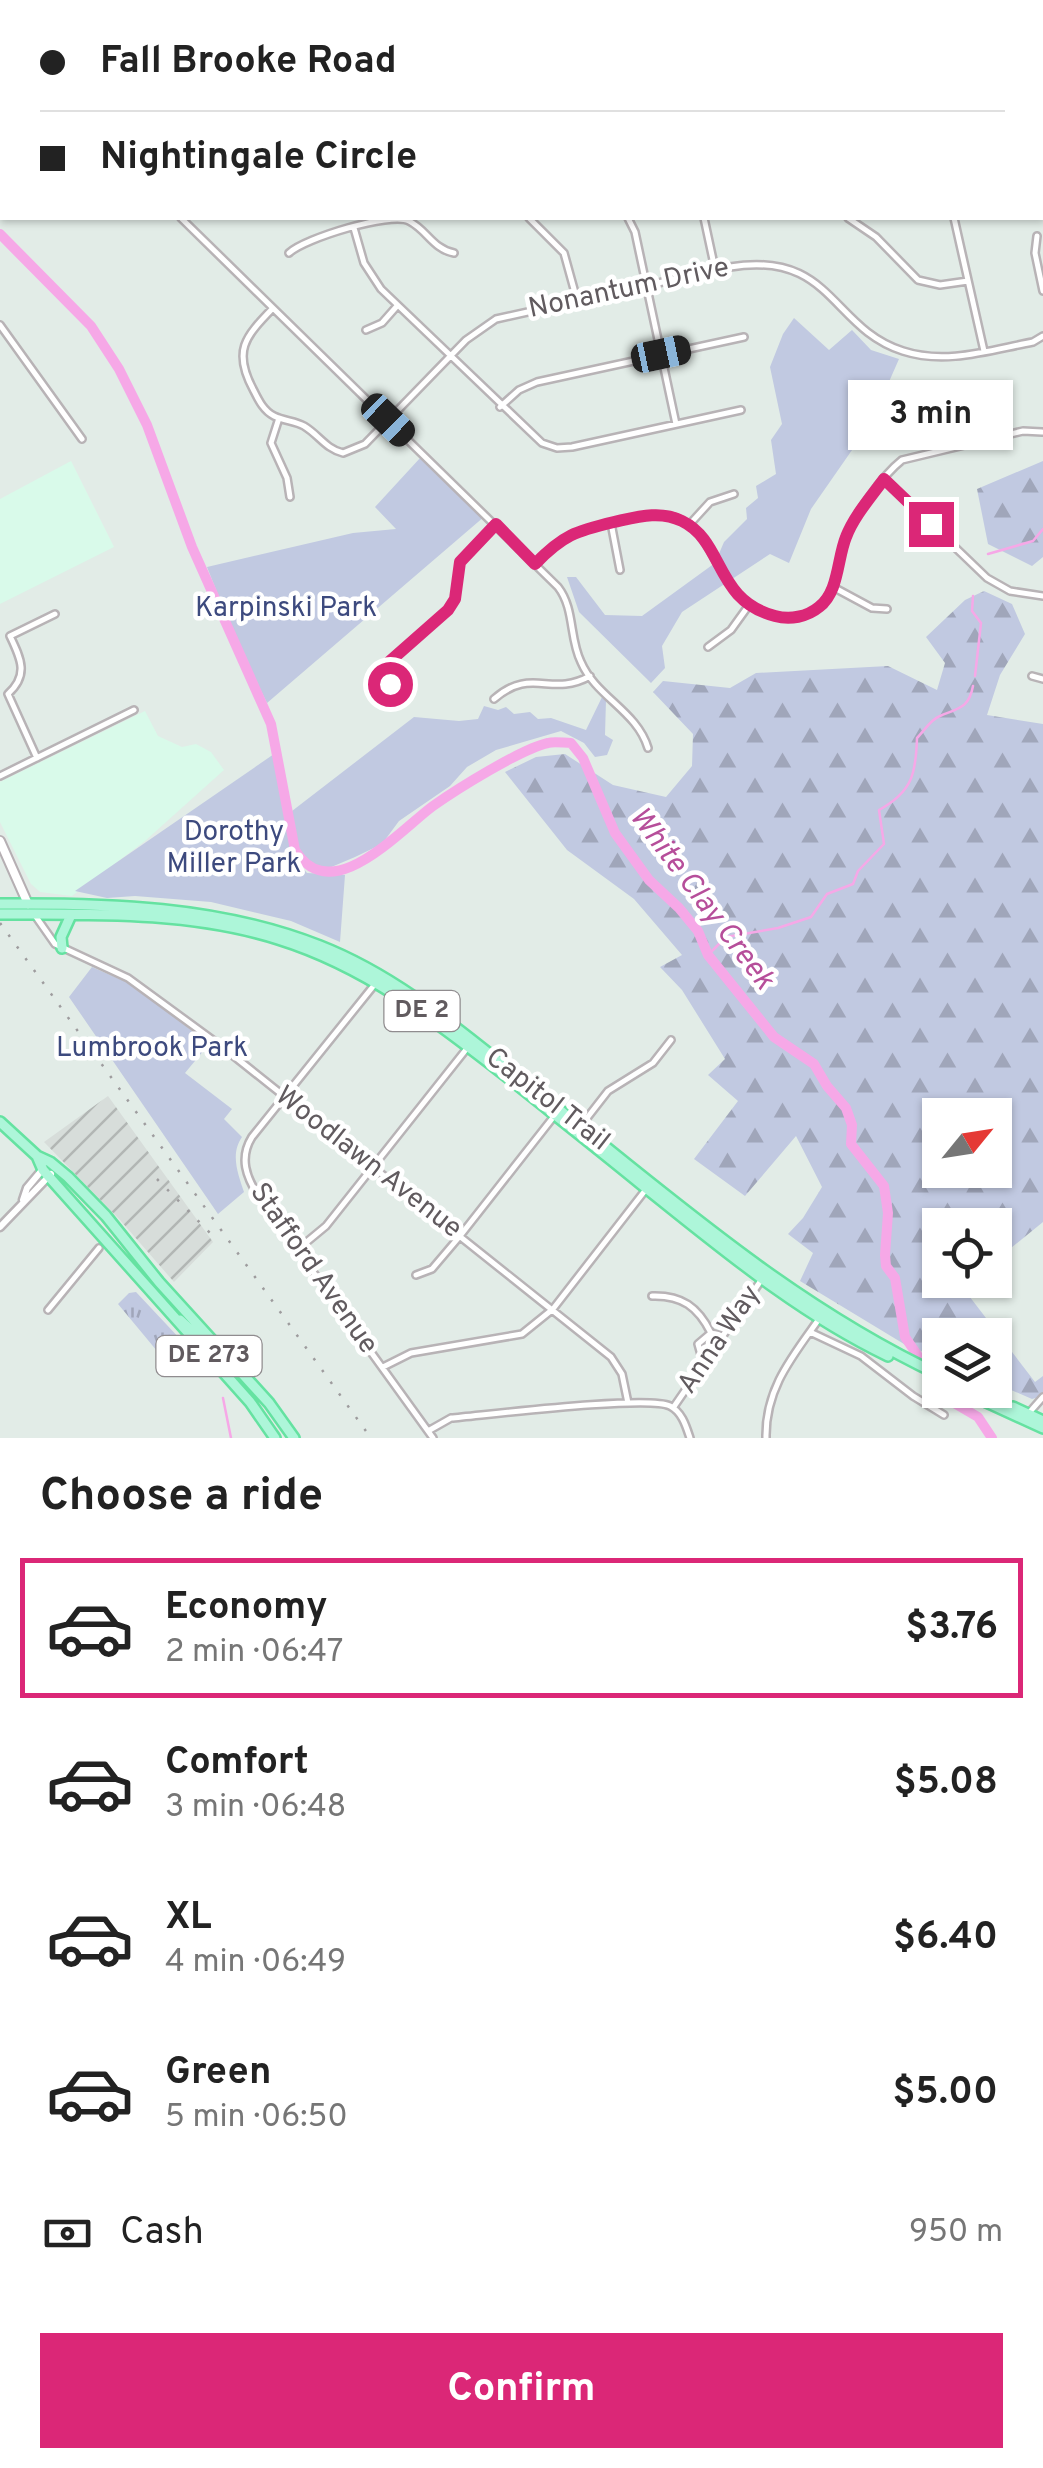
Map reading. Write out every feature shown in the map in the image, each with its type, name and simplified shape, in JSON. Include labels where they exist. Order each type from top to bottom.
[{"type":"main road","points":[[0,841],[34,914]]},
{"type":"main road","name":"Capitol Trail","points":[[0,904],[146,908],[216,916],[271,929],[324,948],[377,974],[416,998],[574,1121],[763,1276],[880,1349]]},
{"type":"main road","name":"Capitol Trail","points":[[0,914],[169,919],[245,930],[322,955],[377,982],[468,1047],[819,1319],[922,1369]]},
{"type":"main road","points":[[62,948],[61,937],[72,915]]},
{"type":"main road","name":"DE 273","points":[[0,1122],[106,1216],[270,1403],[294,1438]]},
{"type":"main road","name":"DE 273","points":[[50,1169],[138,1278],[250,1402],[275,1438]]},
{"type":"main road","points":[[138,1278],[150,1280],[194,1320]]},
{"type":"main road","points":[[172,1315],[217,1354],[223,1351]]},
{"type":"main road","points":[[1008,1409],[1028,1414],[1043,1424]]},
{"type":"main road","points":[[1008,1409],[1043,1424]]},
{"type":"street","points":[[183,220],[496,524],[565,598],[578,656],[590,676],[642,729],[648,748]]},
{"type":"street","points":[[289,253],[306,241],[384,220]]},
{"type":"street","points":[[406,220],[442,250],[454,253]]},
{"type":"street","points":[[531,220],[564,253],[577,300]]},
{"type":"street","points":[[629,220],[635,232],[676,424]]},
{"type":"street","points":[[704,220],[716,270]]},
{"type":"street","points":[[851,220],[886,246],[918,280],[940,285],[968,281]]},
{"type":"street","points":[[954,220],[984,351]]},
{"type":"street","points":[[354,228],[368,272],[536,440],[557,448],[740,410]]},
{"type":"street","points":[[1037,236],[1034,253],[1043,291]]},
{"type":"street","name":"Nonantum Drive","points":[[279,418],[302,424],[336,452],[356,451],[473,333],[496,320],[646,284],[753,264],[799,274],[834,296],[868,333],[904,352],[946,358],[1033,342],[1043,336]]},
{"type":"street","points":[[366,330],[382,323],[398,306]]},
{"type":"street","points":[[273,308],[248,335],[242,360],[262,405],[279,418],[271,443],[288,478],[290,497]]},
{"type":"street","points":[[0,324],[82,439]]},
{"type":"street","points":[[500,406],[537,382],[744,337]]},
{"type":"street","points":[[535,564],[558,541],[574,532],[660,515],[689,525],[704,541],[729,586],[748,605],[774,616],[802,616],[822,605],[833,586],[848,534],[896,464],[916,454],[1023,430],[1042,432]]},
{"type":"street","points":[[884,479],[986,578],[1010,591],[1043,596]]},
{"type":"street","points":[[689,525],[710,502],[734,494]]},
{"type":"street","points":[[611,523],[620,570]]},
{"type":"street","points":[[389,662],[391,681],[380,687],[374,677],[389,662],[448,610],[455,599],[460,562],[496,524]]},
{"type":"street","points":[[833,586],[872,608],[887,609]]},
{"type":"street","points":[[708,647],[732,630],[748,605]]},
{"type":"street","points":[[37,758],[8,694],[18,684],[23,666],[10,636],[55,614]]},
{"type":"street","points":[[494,699],[522,682],[562,687],[590,676]]},
{"type":"street","points":[[1032,676],[1043,680]]},
{"type":"street","points":[[0,776],[134,710]]},
{"type":"street","name":"Woodlawn Avenue","points":[[34,914],[46,934],[62,948],[128,978],[611,1357],[622,1374],[628,1403]]},
{"type":"street","name":"Stafford Avenue","points":[[377,982],[248,1143],[245,1168],[255,1191],[433,1438]]},
{"type":"street","points":[[574,1121],[586,1118],[612,1088],[653,1063],[671,1040]]},
{"type":"street","points":[[297,1250],[326,1226],[468,1047]]},
{"type":"street","points":[[416,1276],[432,1269],[555,1116]]},
{"type":"street","points":[[586,1118],[586,1131]]},
{"type":"street","points":[[0,1227],[22,1201],[27,1188],[50,1169]]},
{"type":"street","points":[[382,1368],[411,1352],[522,1334],[552,1309],[647,1188]]},
{"type":"street","points":[[48,1310],[99,1248]]},
{"type":"street","name":"Anna Way","points":[[673,1408],[763,1276]]},
{"type":"street","points":[[652,1296],[672,1297],[690,1305],[712,1333],[721,1336]]},
{"type":"street","points":[[766,1438],[771,1394],[819,1319]]},
{"type":"street","points":[[810,1332],[861,1356],[944,1416]]},
{"type":"street","points":[[703,1362],[698,1344],[712,1333]]},
{"type":"street","points":[[1028,1414],[1043,1397]]},
{"type":"street","points":[[428,1431],[451,1418],[628,1403],[673,1408],[685,1422],[690,1438]]},
{"type":"shaded area","points":[[71,461],[114,547],[0,604],[0,499]]},
{"type":"shaded area","points":[[145,711],[158,736],[182,747],[196,744],[211,752],[224,770],[145,841],[72,896],[40,892],[31,884],[0,822],[0,782]]},
{"type":"shaded area","points":[[108,1096],[213,1242],[174,1282],[44,1142]]},
{"type":"green space","points":[[794,318],[829,350],[852,330],[871,350],[899,359],[888,384],[938,403],[875,417],[811,509],[789,563],[770,554],[682,612],[662,646],[665,668],[651,683],[579,612],[567,577],[576,577],[605,615],[642,616],[715,563],[724,542],[747,519],[746,508],[758,498],[756,486],[776,474],[771,440],[782,424],[770,367]]},
{"type":"green space","name":"Karpinski Park","points":[[421,457],[485,516],[267,703],[207,567],[353,533],[396,529],[375,507]]},
{"type":"green space","points":[[1043,461],[1043,557],[1032,566],[988,544],[977,489]]},
{"type":"green space","points":[[984,591],[1012,604],[1025,634],[1000,675],[987,715],[1043,724],[1043,1222],[1012,1247],[1012,1208],[922,1208],[922,1298],[971,1298],[986,1318],[922,1318],[922,1352],[800,1281],[813,1253],[788,1234],[822,1187],[796,1136],[745,1196],[694,1159],[738,1101],[708,1075],[725,1059],[682,990],[660,967],[682,955],[634,899],[567,850],[505,772],[536,757],[565,754],[613,785],[666,797],[692,766],[693,734],[653,692],[663,681],[730,688],[756,673],[888,666],[937,690],[945,663],[926,637],[965,600]]},
{"type":"green space","points":[[603,695],[605,735],[613,740],[607,755],[595,757],[584,743],[561,731],[496,750],[467,767],[450,786],[399,821],[382,844],[329,868],[312,866],[299,856],[292,811],[414,717],[478,719],[484,706],[498,710],[506,707],[514,714],[530,712],[538,719],[551,718],[586,730]]},
{"type":"green space","name":"Dorothy Miller Park","points":[[274,754],[294,858],[307,873],[345,875],[340,942],[291,921],[211,902],[135,896],[107,898],[75,891]]},
{"type":"green space","name":"Lumbrook Park","points":[[92,967],[133,985],[209,1044],[185,1073],[232,1109],[224,1119],[242,1137],[236,1157],[244,1192],[218,1214],[69,997]]},
{"type":"green space","points":[[136,1292],[182,1341],[168,1372],[162,1357],[118,1304],[129,1293]]},
{"type":"green space","points":[[1012,1352],[1035,1382],[1043,1376],[1043,1396],[1032,1399],[1012,1390]]},
{"type":"waterway","name":"White Clay Creek","points":[[0,234],[91,326],[119,369],[147,425],[192,547],[271,724],[295,850],[310,866],[327,872],[346,869],[365,860],[433,806],[489,770],[550,742],[571,743],[583,758],[615,833],[649,880],[698,931],[708,955],[774,1037],[814,1064],[846,1108],[852,1125],[851,1144],[884,1186],[888,1213],[886,1266],[895,1278],[905,1337],[922,1362]]},
{"type":"waterway","points":[[988,554],[1033,541],[1043,529]]},
{"type":"waterway","points":[[973,596],[972,611],[981,623],[975,676]]},
{"type":"waterway","points":[[708,955],[726,937],[778,928],[811,917],[827,894],[853,884],[858,871],[884,844],[879,810],[899,796],[910,781],[917,738],[934,720],[966,703],[973,686]]},
{"type":"waterway","points":[[223,1398],[231,1438]]},
{"type":"waterway","name":"White Clay Creek","points":[[963,1408],[978,1417],[992,1438]]},
{"type":"railway","points":[[0,923],[371,1438]]},
{"type":"railway","points":[[157,1179],[212,1235]]},
{"type":"route","points":[[390,684],[389,662],[448,610],[455,599],[460,562],[496,524],[535,564],[558,541],[584,528],[652,515],[670,516],[700,535],[724,578],[748,605],[784,618],[802,616],[826,600],[845,540],[884,479],[931,524]]}]
